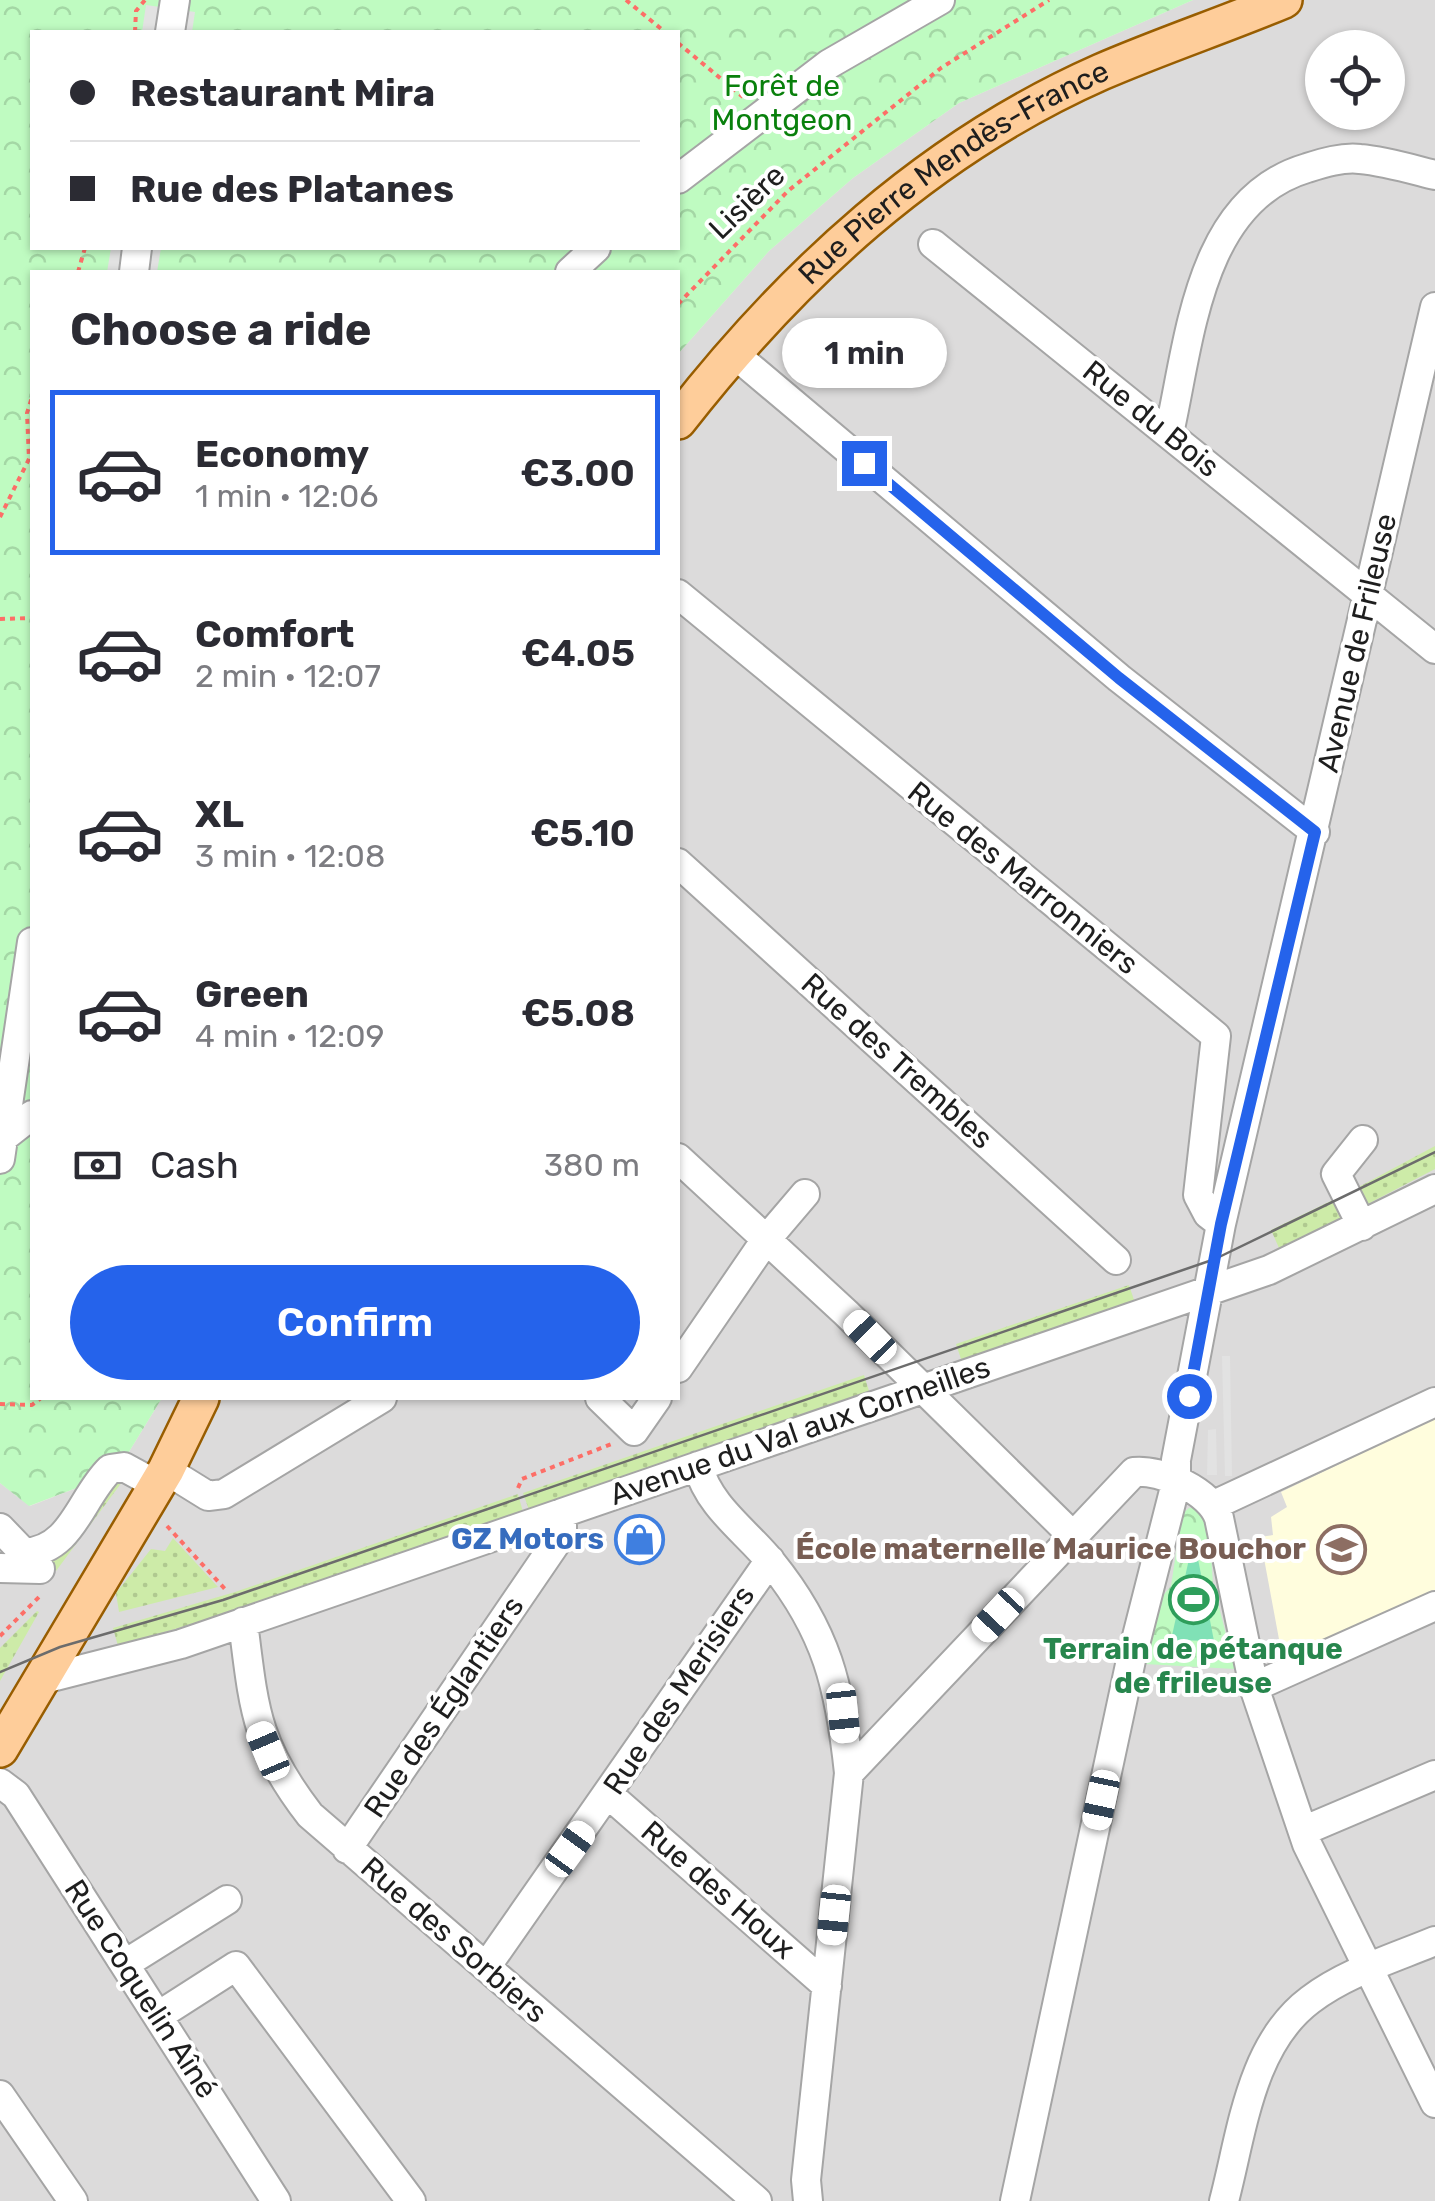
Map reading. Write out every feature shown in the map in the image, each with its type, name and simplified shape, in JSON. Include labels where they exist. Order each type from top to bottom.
[{"type":"main road","name":"Rue Pierre Mendès-France","points":[[680,418],[732,352],[811,268],[873,212],[989,130],[1099,73],[1284,0]]},
{"type":"main road","points":[[0,1749],[156,1486],[199,1400]]},
{"type":"street","points":[[170,30],[175,0]]},
{"type":"street","points":[[680,177],[760,112],[828,64],[940,0]]},
{"type":"street","points":[[1169,434],[1202,285],[1236,215],[1268,186],[1328,161],[1358,158],[1435,174]]},
{"type":"street","name":"Rue du Bois","points":[[932,244],[1435,648]]},
{"type":"street","points":[[572,270],[594,250]]},
{"type":"street","name":"Avenue de Frileuse","points":[[1015,2201],[1131,1660],[1176,1482],[1176,1460],[1221,1224],[1435,307]]},
{"type":"street","points":[[732,352],[1119,678],[1315,832]]},
{"type":"street","name":"Rue des Marronniers","points":[[680,596],[1216,1036],[1198,1194],[1208,1214],[1221,1224]]},
{"type":"street","name":"Rue des Trembles","points":[[680,865],[1116,1260]]},
{"type":"street","points":[[1,1145],[30,955]]},
{"type":"street","points":[[1,1145],[30,1116]]},
{"type":"street","points":[[1362,1226],[1336,1174],[1363,1140]]},
{"type":"street","points":[[680,1160],[846,1313],[1073,1536]]},
{"type":"street","name":"Avenue du Val aux Corneilles","points":[[40,1680],[117,1663],[244,1622],[1269,1270],[1435,1189]]},
{"type":"street","points":[[680,1365],[765,1242],[805,1194]]},
{"type":"street","points":[[0,1528],[24,1553],[44,1552],[72,1527],[110,1469],[124,1467],[156,1486],[208,1496],[224,1494],[379,1400]]},
{"type":"street","points":[[602,1400],[634,1430],[656,1400]]},
{"type":"street","points":[[1214,1506],[1435,1402]]},
{"type":"street","points":[[698,1466],[712,1499],[770,1560],[806,1609],[828,1654],[843,1713],[849,1773],[806,2180],[808,2201]]},
{"type":"street","points":[[849,1773],[1134,1472],[1149,1470],[1176,1482],[1214,1506],[1254,1687],[1303,1831],[1366,1971],[1435,2102]]},
{"type":"street","name":"Rue des Églantiers","points":[[347,1849],[562,1534],[562,1513]]},
{"type":"street","name":"Rue des Merisiers","points":[[486,1967],[770,1560]]},
{"type":"street","points":[[0,1568],[42,1580]]},
{"type":"street","points":[[1254,1687],[1435,1606]]},
{"type":"street","name":"Rue des Sorbiers","points":[[244,1622],[258,1729],[277,1772],[310,1816],[757,2201]]},
{"type":"street","points":[[1303,1831],[1435,1775]]},
{"type":"street","name":"Rue Coquelin Aîné","points":[[0,1783],[16,1795],[276,2201]]},
{"type":"street","name":"Rue des Houx","points":[[608,1794],[827,1986]]},
{"type":"street","points":[[125,1964],[227,1900]]},
{"type":"street","points":[[1224,2201],[1262,2061],[1279,2031],[1309,2000],[1435,1940]]},
{"type":"street","points":[[158,2016],[236,1966],[411,2201]]},
{"type":"street","points":[[0,2095],[73,2201]]},
{"type":"path","points":[[135,30],[136,10],[145,0]]},
{"type":"path","points":[[626,0],[663,30]]},
{"type":"path","name":"Lisière","points":[[680,302],[788,191],[940,68],[1049,0]]},
{"type":"path","points":[[680,45],[760,112]]},
{"type":"path","points":[[0,516],[29,459],[30,403]]},
{"type":"path","points":[[0,619],[30,618]]},
{"type":"path","points":[[0,1404],[32,1404],[36,1400]]},
{"type":"path","points":[[518,1488],[522,1480],[623,1440],[634,1430]]},
{"type":"path","points":[[156,1486],[224,1588]]},
{"type":"path","points":[[0,1636],[42,1580]]},
{"type":"shaded area","points":[[1193,0],[1435,0],[1435,2201],[0,2201],[0,1483],[30,1506],[116,1473],[161,1400],[680,1400],[680,352],[769,251],[853,178],[959,103]]},
{"type":"shaded area","points":[[146,5],[195,12],[192,30],[142,30]]},
{"type":"shaded area","points":[[111,250],[161,250],[157,270],[107,270]]},
{"type":"shaded area","points":[[1222,1356],[1230,1356],[1232,1476],[1225,1476]]},
{"type":"shaded area","name":"École maternelle Maurice Bouchor","points":[[1435,1418],[1435,1590],[1293,1655],[1281,1650],[1260,1537],[1273,1535],[1271,1517],[1287,1507],[1281,1492]]},
{"type":"shaded area","points":[[1216,1429],[1217,1475],[1207,1475],[1208,1430]]},
{"type":"green space","name":"Forêt de Montgeon","points":[[0,0],[1193,0],[959,103],[853,178],[769,251],[680,352],[680,270],[30,270],[30,1400],[161,1400],[116,1473],[29,1506],[0,1483]]},
{"type":"green space","points":[[1435,1146],[1435,1169],[1362,1207],[1353,1190]]},
{"type":"green space","points":[[1339,1197],[1347,1215],[1279,1248],[1271,1230]]},
{"type":"green space","points":[[1129,1285],[1135,1303],[962,1362],[956,1344]]},
{"type":"green space","points":[[864,1375],[870,1394],[529,1510],[523,1493]]},
{"type":"green space","points":[[125,1478],[56,1571],[51,1563],[54,1551],[107,1482]]},
{"type":"green space","points":[[518,1494],[523,1512],[245,1608],[118,1646],[113,1628],[235,1592]]},
{"type":"green space","points":[[1197,1508],[1209,1525],[1213,1584],[1235,1669],[1144,1664],[1154,1606],[1171,1586],[1182,1514]]},
{"type":"green space","points":[[173,1538],[218,1587],[119,1612],[116,1593],[151,1549],[165,1551]]},
{"type":"green space","name":"Terrain de pétanque de frileuse","points":[[1189,1559],[1198,1559],[1214,1641],[1171,1640]]},
{"type":"green space","points":[[39,1612],[0,1681],[0,1648]]},
{"type":"tram line","points":[[0,1672],[60,1647],[223,1600],[1215,1259],[1435,1152]]},
{"type":"place","name":"GZ Motors","points":[[639,1539]]},
{"type":"place","name":"École maternelle Maurice Bouchor","points":[[1341,1549]]},
{"type":"place","name":"Terrain de pétanque de frileuse","points":[[1193,1600]]},
{"type":"route","points":[[864,463],[1119,678],[1315,832],[1221,1224],[1189,1396]]}]
